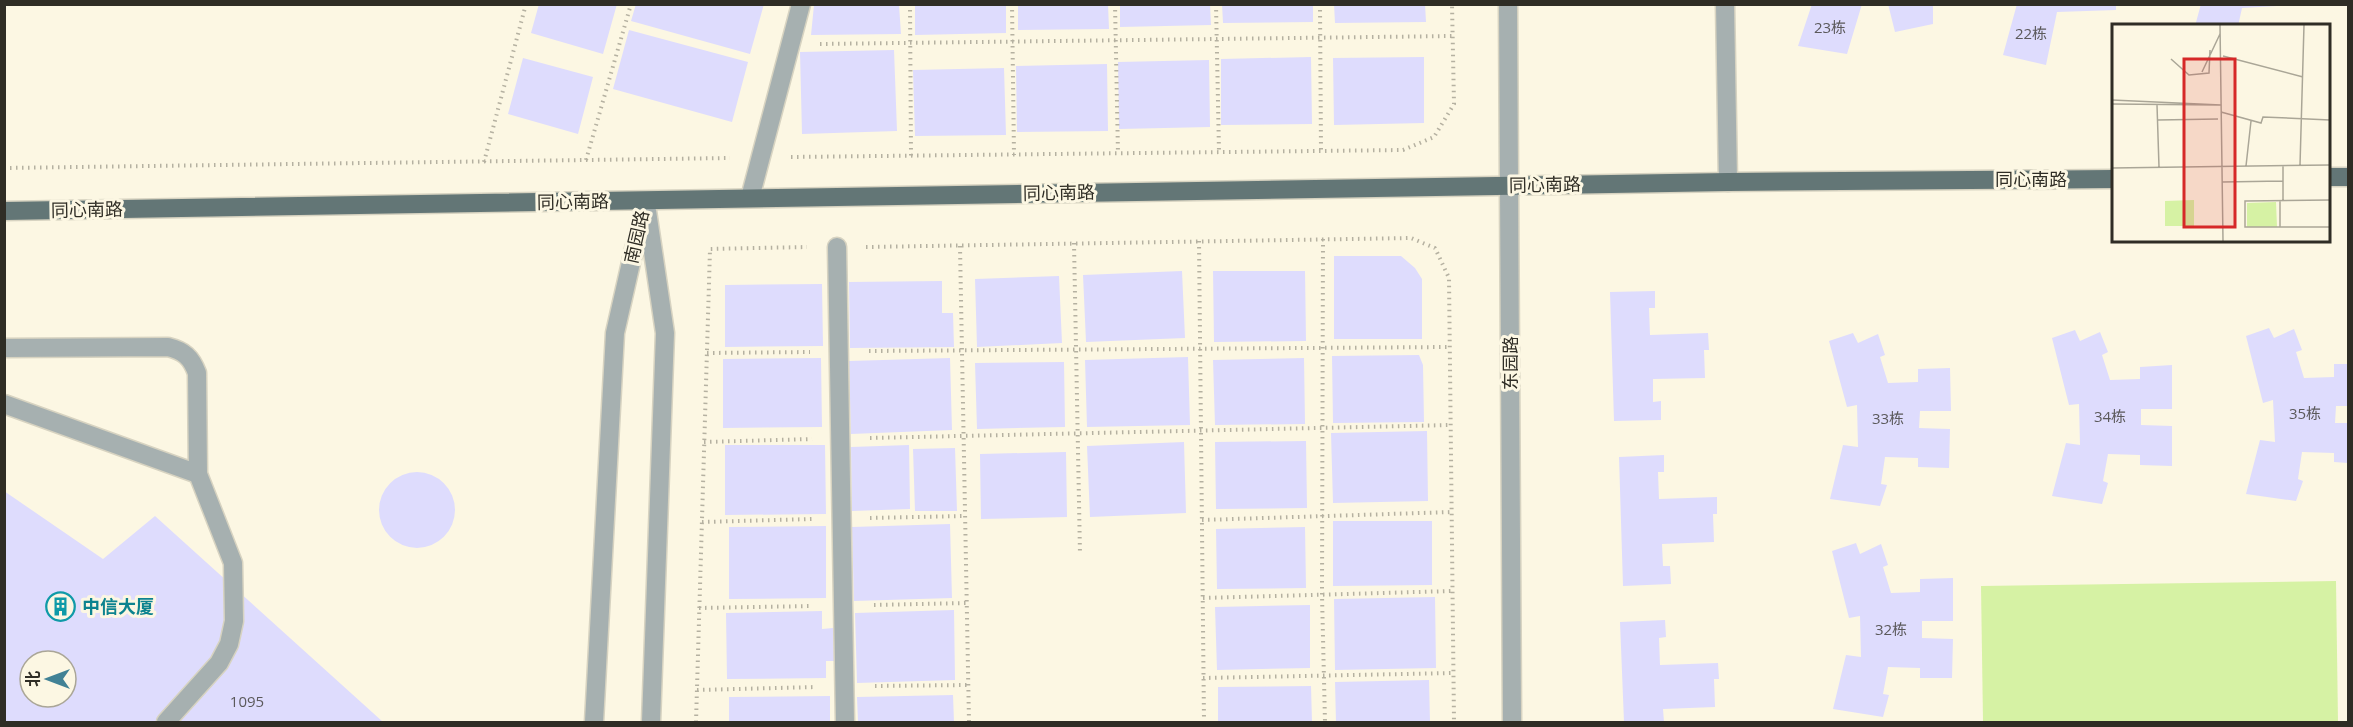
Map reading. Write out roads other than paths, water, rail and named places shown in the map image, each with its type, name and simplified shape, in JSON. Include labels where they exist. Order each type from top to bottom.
[{"type":"main road","points":[[2329,177],[2349,177]]},
{"type":"main road","name":"同心南路","points":[[4,211],[1728,182],[2112,179]]},
{"type":"street","points":[[750,198],[801,4]]},
{"type":"street","name":"东园路","points":[[1508,4],[1512,723]]},
{"type":"street","points":[[1725,4],[1728,182]]},
{"type":"street","name":"南园路","points":[[594,723],[615,333],[645,201]]},
{"type":"street","name":"南园路","points":[[645,201],[665,333],[651,723]]},
{"type":"street","points":[[837,247],[845,723]]},
{"type":"street","points":[[4,348],[168,346],[182,350],[192,360],[197,373],[198,474],[233,563],[234,621],[229,644],[219,663],[166,723]]},
{"type":"street","points":[[4,404],[198,474]]},
{"type":"place","name":"中信大厦","points":[[61,607]]}]
